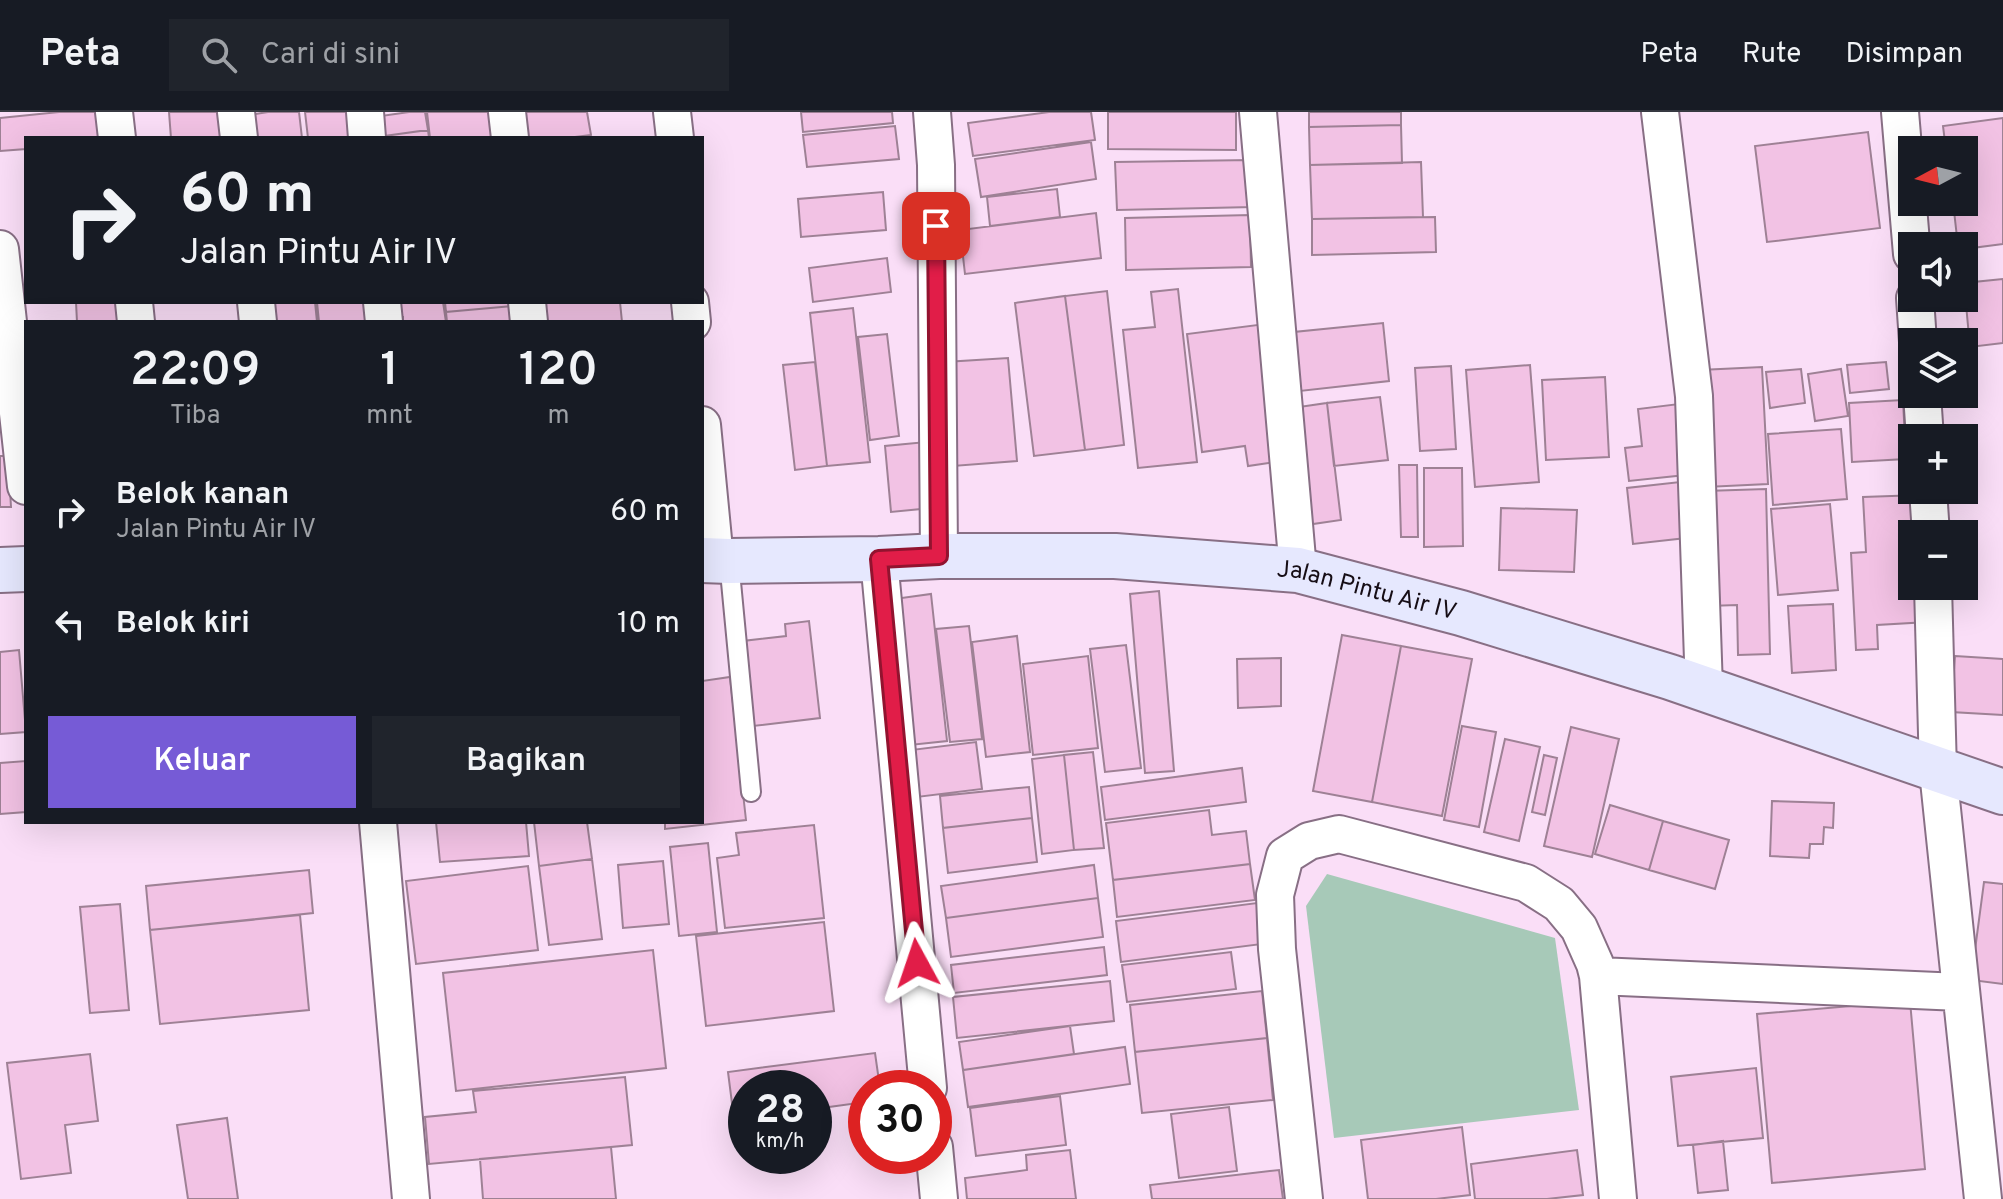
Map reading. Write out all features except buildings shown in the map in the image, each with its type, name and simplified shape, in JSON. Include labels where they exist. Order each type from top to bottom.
[{"type":"main road","name":"Jalan Pintu Air IV","points":[[715,560],[1115,556],[1298,570],[1461,613],[1704,689],[2003,792]]},
{"type":"main road","points":[[0,570],[24,569]]},
{"type":"street","points":[[114,112],[117,136]]},
{"type":"street","points":[[236,112],[239,136]]},
{"type":"street","points":[[365,112],[367,136]]},
{"type":"street","points":[[507,112],[510,136]]},
{"type":"street","points":[[672,112],[675,136]]},
{"type":"street","points":[[932,112],[936,165],[939,556]]},
{"type":"street","points":[[1258,112],[1298,570]]},
{"type":"street","points":[[1660,112],[1694,396],[1704,689]]},
{"type":"street","points":[[1900,112],[1910,232]]},
{"type":"street","points":[[0,249],[24,468]]},
{"type":"street","points":[[704,446],[715,560]]},
{"type":"street","points":[[879,559],[926,1070]]},
{"type":"street","points":[[1933,600],[1938,771],[1983,1199]]},
{"type":"street","points":[[378,824],[411,1199]]},
{"type":"street","points":[[1304,1199],[1277,949],[1275,895],[1285,856],[1309,841],[1339,834],[1526,883],[1559,904],[1579,928],[1598,976],[1618,1199]]},
{"type":"street","points":[[1598,976],[1960,992]]},
{"type":"street","points":[[937,1174],[939,1199]]},
{"type":"lane","points":[[715,560],[751,792]]},
{"type":"green space","points":[[1327,874],[1555,938],[1579,1110],[1334,1138],[1306,906]]},
{"type":"route","points":[[917,963],[879,559],[939,556],[936,226]]}]
